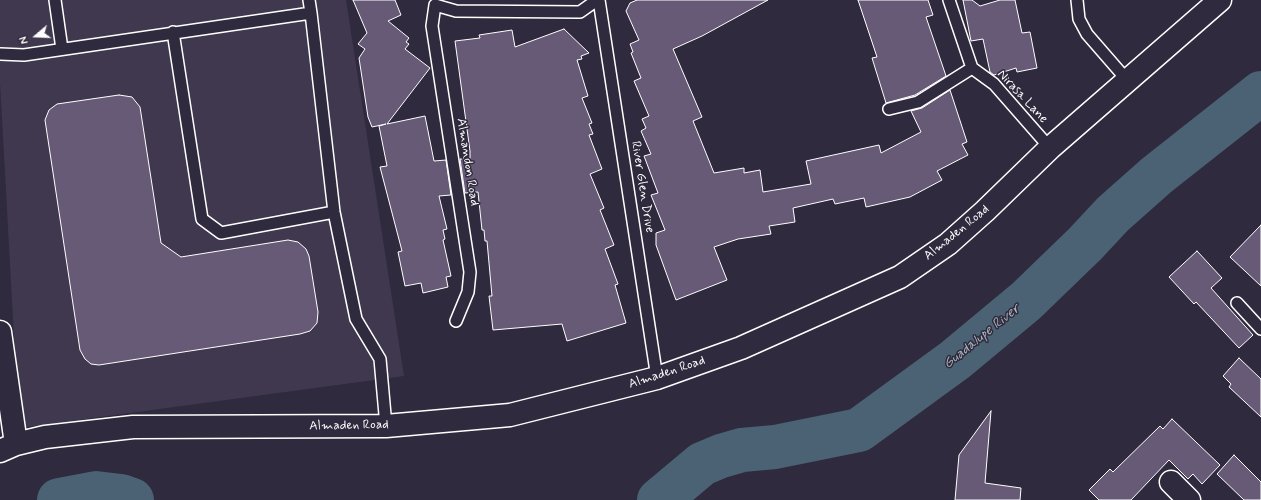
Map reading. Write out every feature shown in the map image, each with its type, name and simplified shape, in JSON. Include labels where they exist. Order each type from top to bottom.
[{"type":"street","name":"Almaden Road","points":[[8,447],[46,437],[133,427],[386,426],[510,415],[657,378],[741,348],[900,276],[948,244],[1050,148],[1220,0]]},
{"type":"street","points":[[0,332],[8,447]]},
{"type":"street","points":[[1171,482],[1189,500]]},
{"type":"lane","points":[[55,0],[62,49]]},
{"type":"lane","points":[[309,0],[334,212],[356,319],[380,359],[386,426]]},
{"type":"lane","points":[[434,3],[456,11],[580,12],[598,0]]},
{"type":"lane","name":"River Glen Drive","points":[[598,0],[657,378]]},
{"type":"lane","points":[[889,110],[918,102],[972,68],[949,0]]},
{"type":"lane","points":[[1077,0],[1080,19],[1087,34],[1127,80]]},
{"type":"lane","name":"Almandon Road","points":[[434,3],[432,26],[470,272],[468,292],[456,321]]},
{"type":"lane","points":[[0,54],[24,55],[311,13]]},
{"type":"lane","points":[[174,32],[202,219],[221,233],[334,212]]},
{"type":"lane","name":"Nirasa Lane","points":[[972,68],[994,84],[1050,148]]},
{"type":"lane","points":[[1236,303],[1261,330]]},
{"type":"shaded area","points":[[0,0],[346,0],[404,376],[19,428],[0,83]]},
{"type":"building","points":[[353,0],[395,0],[401,15],[388,21],[409,38],[406,42],[409,44],[405,49],[430,68],[387,124],[425,116],[434,161],[446,160],[451,195],[439,196],[447,229],[443,230],[445,239],[443,240],[451,276],[446,277],[448,287],[423,293],[421,283],[405,286],[398,252],[402,251],[380,167],[387,166],[379,126],[386,124],[372,127],[368,117],[359,58],[365,49],[358,44],[367,33]]},
{"type":"building","points":[[637,0],[768,0],[702,36],[673,49],[702,117],[693,121],[714,173],[744,168],[744,173],[760,170],[763,192],[811,184],[806,161],[879,145],[881,153],[921,132],[911,111],[922,108],[950,90],[967,142],[962,144],[968,155],[937,171],[942,180],[910,197],[866,207],[864,198],[835,204],[833,199],[793,208],[795,222],[769,226],[771,234],[738,239],[714,247],[727,280],[676,300],[656,245],[656,233],[665,230],[651,195],[658,193],[644,156],[651,154],[641,131],[646,128],[642,119],[649,116],[634,81],[641,78],[631,53],[633,52],[630,44],[639,40],[626,11],[630,3]]},
{"type":"building","points":[[858,0],[928,0],[933,15],[926,17],[946,76],[915,95],[886,103],[872,58],[877,57]]},
{"type":"building","points":[[963,0],[972,0],[980,6],[1000,0],[1015,0],[1022,33],[1030,32],[1037,68],[1017,72],[1016,68],[994,75],[990,72],[983,39],[971,41]]},
{"type":"building","points":[[564,29],[589,53],[581,56],[582,59],[577,60],[588,96],[582,98],[592,123],[589,124],[593,134],[589,135],[602,169],[590,174],[604,208],[600,210],[614,245],[605,249],[618,284],[615,285],[626,323],[567,341],[562,324],[493,330],[489,296],[492,296],[487,241],[485,241],[484,230],[482,230],[478,192],[465,193],[460,159],[470,159],[470,151],[455,41],[480,38],[479,35],[512,30],[515,47]]},
{"type":"building","points":[[119,95],[132,97],[140,107],[161,243],[181,257],[288,240],[298,242],[306,249],[309,256],[318,312],[317,323],[310,331],[300,334],[99,365],[91,364],[85,359],[80,350],[45,120],[49,110],[57,104]]},
{"type":"building","points":[[1261,225],[1261,286],[1230,257]]},
{"type":"building","points":[[1197,251],[1222,278],[1211,288],[1253,335],[1239,348],[1196,302],[1194,304],[1169,277]]},
{"type":"building","points":[[1239,358],[1261,379],[1261,417],[1229,387],[1231,384],[1223,376]]},
{"type":"building","points":[[991,411],[985,483],[1021,488],[1020,500],[955,500],[959,455]]},
{"type":"building","points":[[1172,419],[1220,465],[1202,484],[1193,474],[1188,479],[1169,460],[1131,500],[1099,500],[1089,490],[1110,469],[1113,472],[1160,426],[1163,429]]},
{"type":"building","points":[[1234,455],[1261,482],[1261,500],[1244,500],[1217,474]]},
{"type":"waterway","name":"Guadalupe River","points":[[659,500],[702,464],[721,456],[742,450],[775,447],[859,430],[955,360],[1026,301],[1085,244],[1113,214],[1157,175],[1261,93]]},
{"type":"waterway","name":"Guadalupe River","points":[[59,500],[96,493],[121,496],[132,500]]}]
